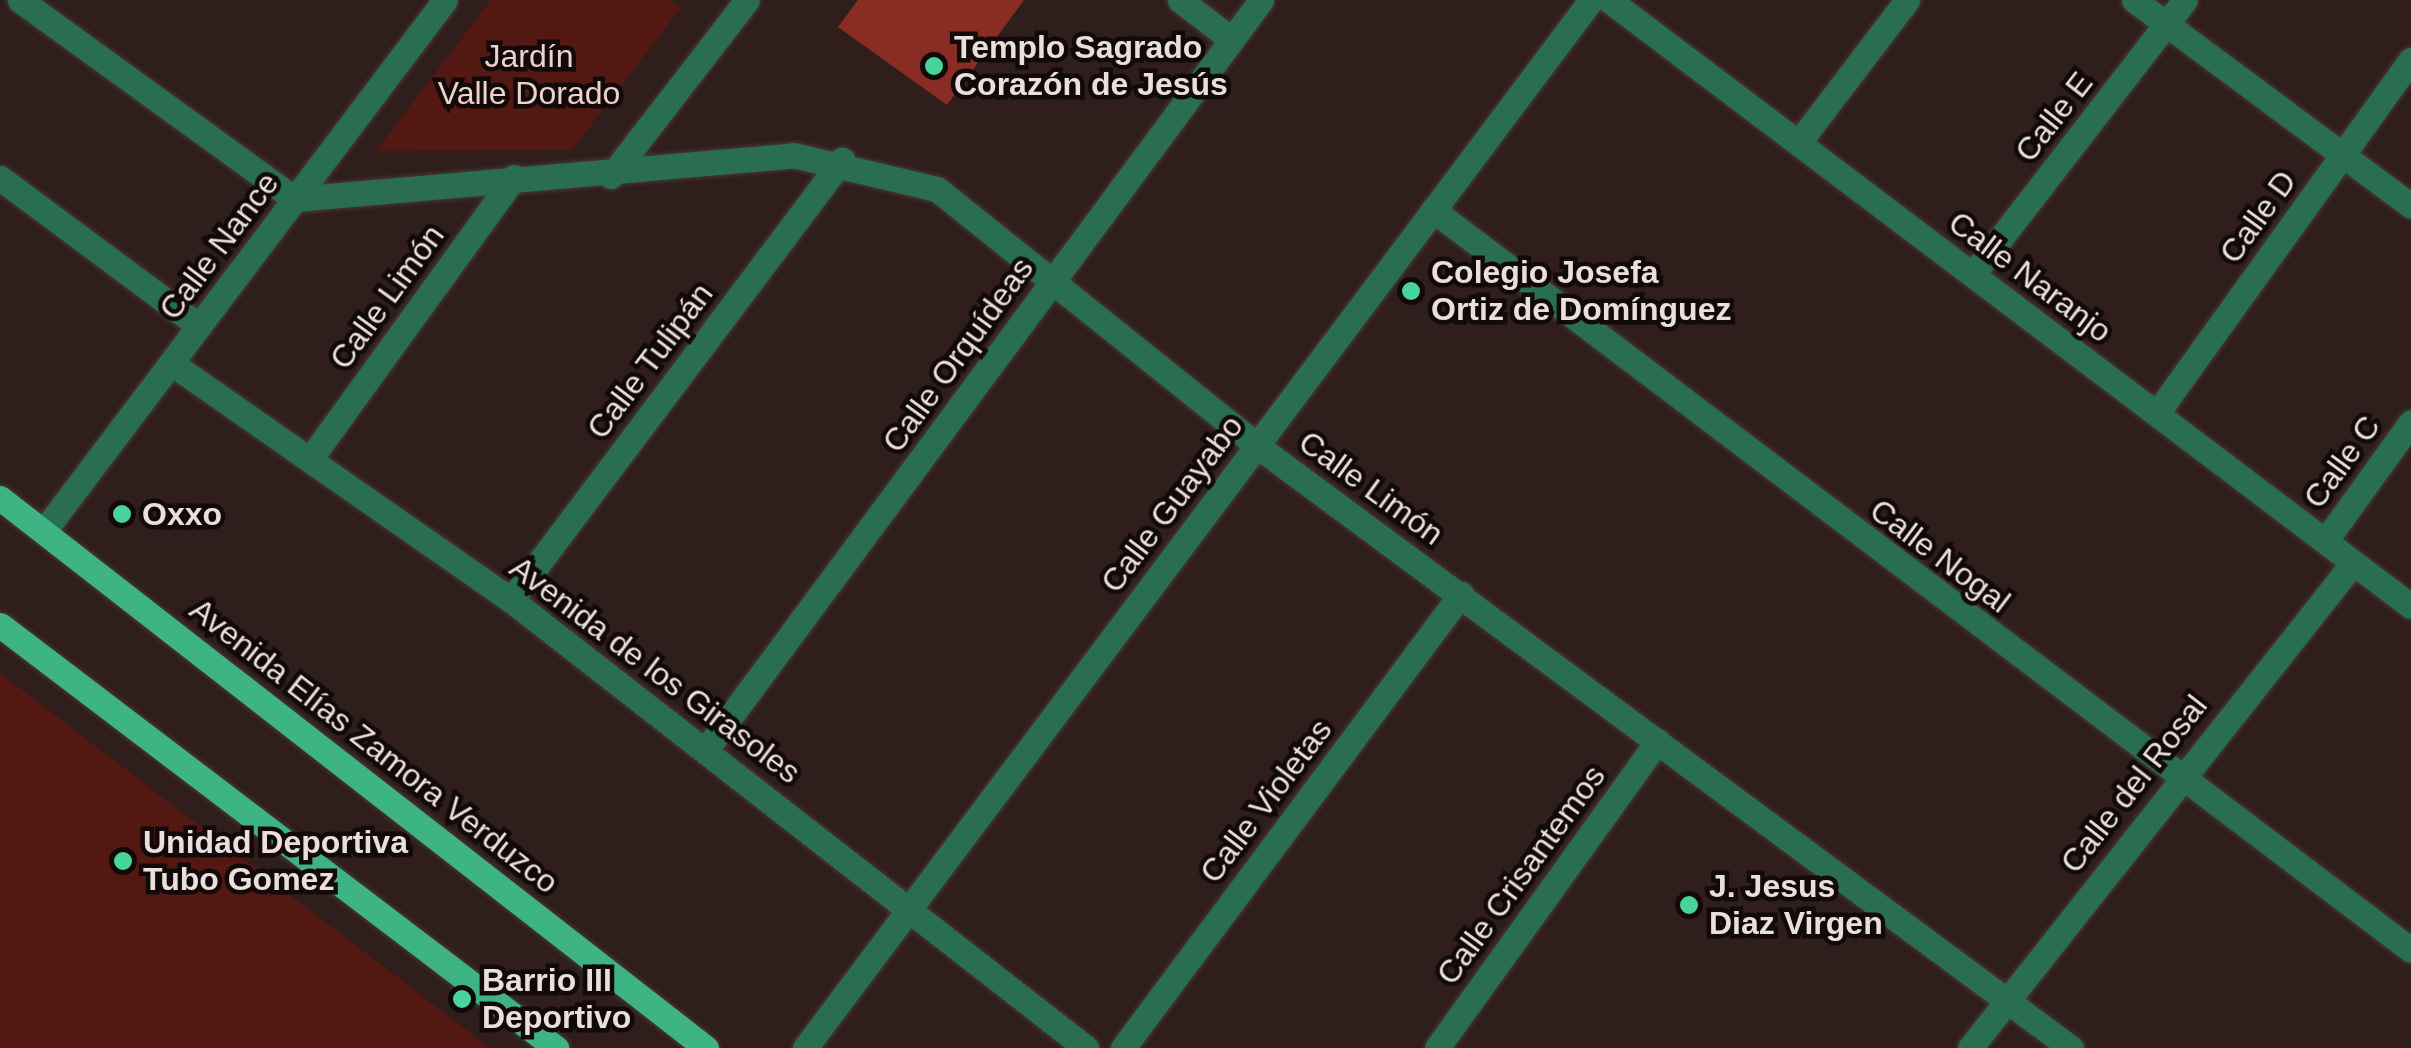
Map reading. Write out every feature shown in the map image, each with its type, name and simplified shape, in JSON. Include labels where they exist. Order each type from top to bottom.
[{"type":"main road","name":"Avenida Elías Zamora Verduzco","points":[[0,498],[706,1048]]},
{"type":"main road","points":[[0,624],[556,1048]]},
{"type":"street","points":[[20,0],[295,199]]},
{"type":"street","name":"Calle Nance","points":[[44,530],[445,0]]},
{"type":"street","points":[[610,176],[747,0]]},
{"type":"street","points":[[1180,0],[1232,39]]},
{"type":"street","name":"Calle Orquídeas","points":[[707,748],[1260,0]]},
{"type":"street","name":"Calle Guayabo","points":[[805,1048],[1591,0]]},
{"type":"street","name":"Calle Naranjo","points":[[1609,0],[2411,606]]},
{"type":"street","points":[[1798,142],[1906,0]]},
{"type":"street","points":[[2134,0],[2411,206]]},
{"type":"street","name":"Calle E","points":[[1974,274],[2185,0]]},
{"type":"street","name":"Calle D","points":[[2157,413],[2411,60]]},
{"type":"street","name":"Calle Limón","points":[[295,199],[514,177],[610,176],[793,154],[842,160],[937,190],[1256,446],[1462,594],[2071,1048]]},
{"type":"street","name":"Calle Tulipán","points":[[511,600],[842,160]]},
{"type":"street","name":"Calle Limón","points":[[313,455],[514,177]]},
{"type":"street","points":[[0,178],[199,326]]},
{"type":"street","name":"Calle Nogal","points":[[1433,210],[2178,778],[2411,950]]},
{"type":"street","name":"Avenida de los Girasoles","points":[[171,364],[313,455],[511,600],[707,748],[1086,1048]]},
{"type":"street","name":"Calle C","points":[[2326,540],[2411,422]]},
{"type":"street","name":"Calle del Rosal","points":[[1970,1048],[2178,778],[2353,563]]},
{"type":"street","name":"Calle Violetas","points":[[1123,1048],[1462,594]]},
{"type":"street","name":"Calle Crisantemos","points":[[1437,1048],[1658,741]]},
{"type":"green space","name":"Jardín Valle Dorado","points":[[491,0],[671,0],[681,8],[572,150],[376,151]]},
{"type":"green space","name":"Unidad Deportiva Tubo Gomez","points":[[0,673],[490,1048],[0,1048]]},
{"type":"building","name":"Templo Sagrado Corazón de Jesús","points":[[858,0],[1024,0],[947,105],[838,27]]},
{"type":"place","name":"Templo Sagrado Corazón de Jesús","points":[[934,66]]},
{"type":"place","name":"Colegio Josefa Ortiz de Domínguez","points":[[1411,291]]},
{"type":"place","name":"Oxxo","points":[[122,514]]},
{"type":"place","name":"Unidad Deportiva Tubo Gomez","points":[[123,861]]},
{"type":"place","name":"J. Jesus Diaz Virgen","points":[[1689,905]]},
{"type":"place","name":"Barrio III Deportivo","points":[[462,999]]}]
